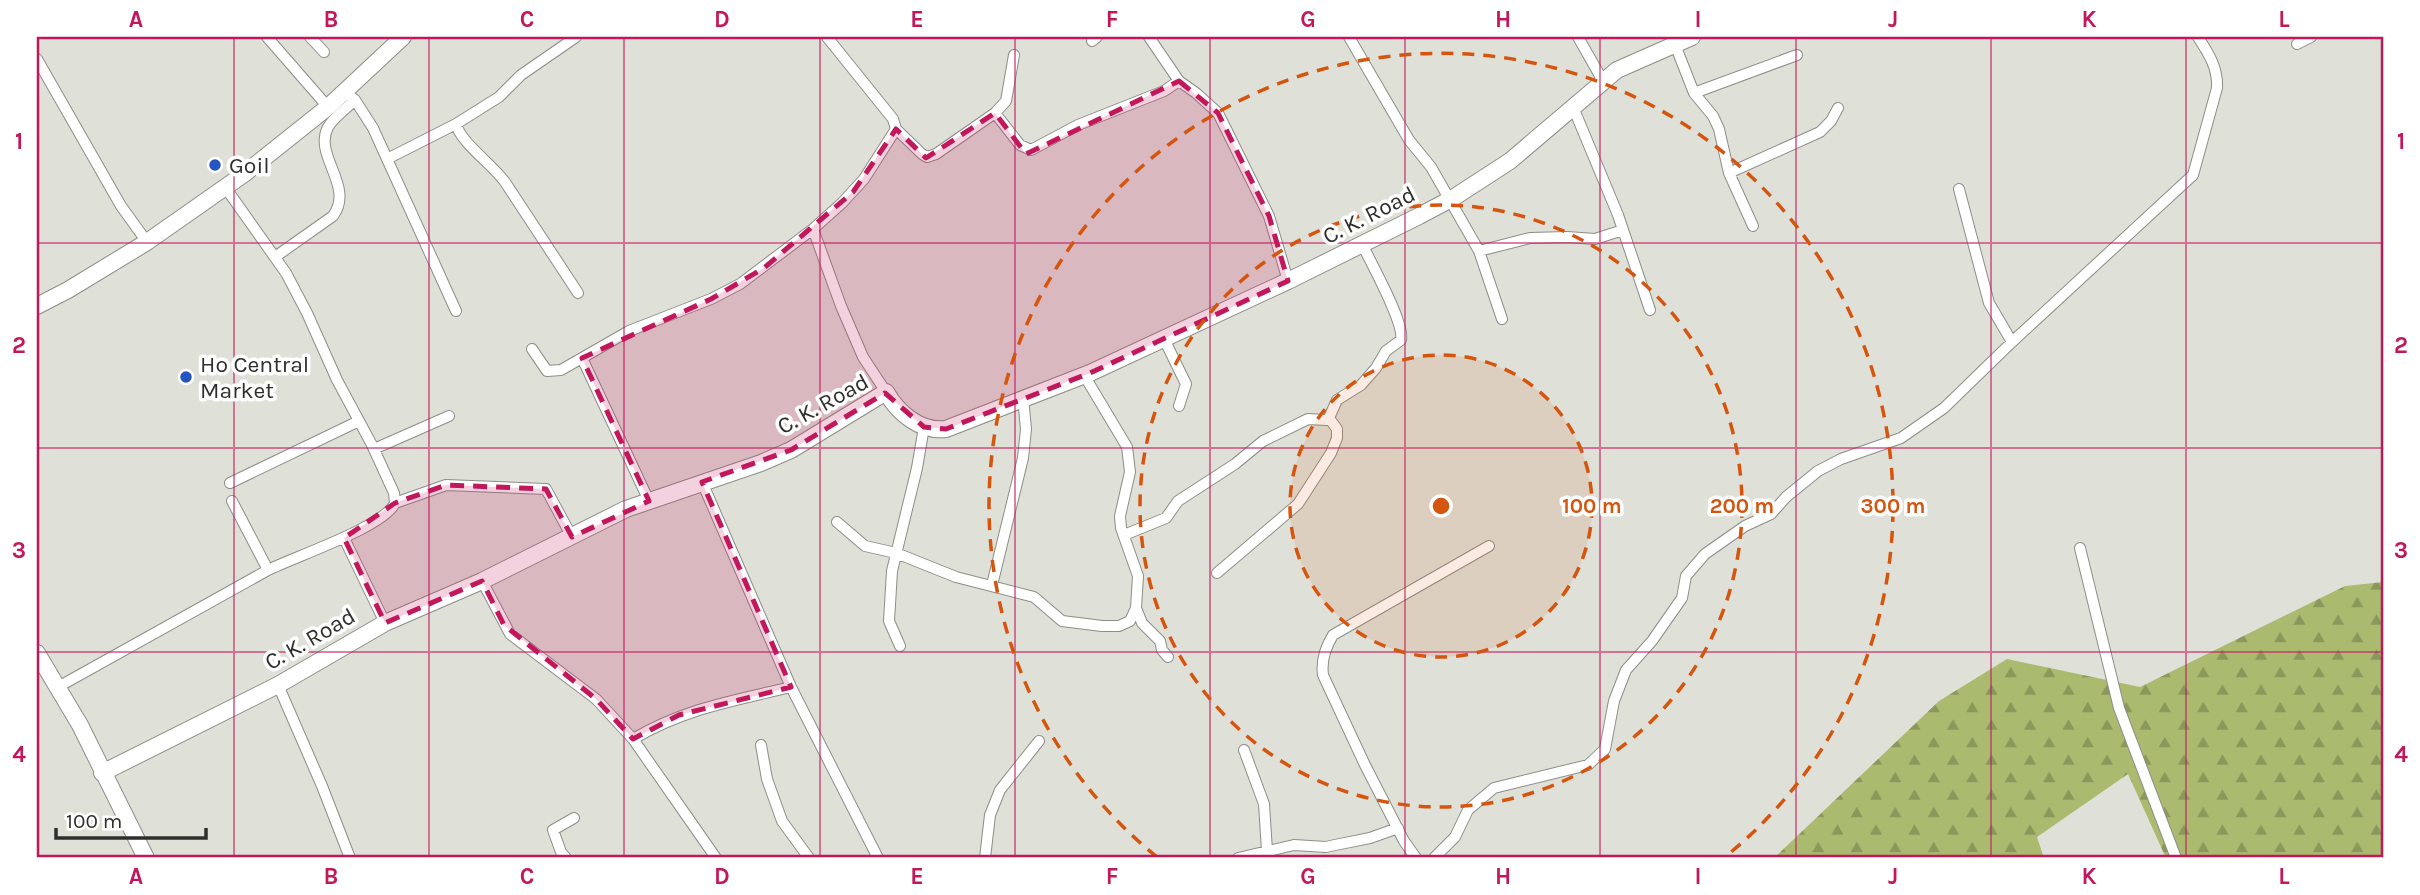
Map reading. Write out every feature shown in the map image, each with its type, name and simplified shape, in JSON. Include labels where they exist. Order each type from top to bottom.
[{"type":"street","points":[[267,37],[328,107]]},
{"type":"street","points":[[310,37],[324,52]]},
{"type":"street","points":[[275,257],[339,209],[340,194],[325,141],[331,123],[350,96],[403,37]]},
{"type":"street","points":[[387,159],[456,124],[499,97],[521,75],[576,37]]},
{"type":"street","points":[[827,37],[893,119],[896,129],[922,154],[930,156],[995,113],[1008,97],[1010,68],[1014,55]]},
{"type":"street","points":[[1149,37],[1179,81],[1218,113],[1269,216],[1288,281]]},
{"type":"street","points":[[1349,37],[1409,140],[1431,167],[1479,251],[1502,319]]},
{"type":"street","points":[[1578,37],[1603,81]]},
{"type":"street","name":"C. K. Road","points":[[103,773],[278,685],[385,623],[482,581],[606,518],[791,450],[886,392],[902,413],[924,427],[946,429],[1084,375],[1164,339],[1288,281],[1448,200],[1510,161],[1625,65],[1673,40],[1692,37]]},
{"type":"street","points":[[1434,858],[1455,837],[1468,810],[1494,788],[1588,765],[1605,749],[1614,701],[1626,670],[1652,641],[1682,598],[1686,576],[1705,554],[1745,526],[1770,514],[1818,471],[1841,459],[1901,438],[1944,408],[2193,175],[2217,88],[2212,58],[2198,37]]},
{"type":"street","points":[[2297,44],[2311,37]]},
{"type":"street","points":[[1673,40],[1694,93],[1713,116],[1719,129],[1729,173],[1753,226]]},
{"type":"street","points":[[1694,93],[1797,55]]},
{"type":"street","points":[[37,59],[121,206],[147,242]]},
{"type":"street","points":[[995,113],[1020,145],[1031,150],[1055,136],[1164,91],[1179,81]]},
{"type":"street","points":[[37,306],[147,242],[287,141],[328,107],[350,96]]},
{"type":"street","points":[[350,96],[365,114],[456,311]]},
{"type":"street","points":[[1573,107],[1623,230],[1650,310]]},
{"type":"street","points":[[1729,173],[1820,132],[1831,121],[1838,108]]},
{"type":"street","points":[[456,124],[459,134],[495,168],[578,293]]},
{"type":"street","points":[[532,349],[544,367],[552,372],[568,366],[629,331],[711,299],[740,284],[842,204],[864,179],[896,129]]},
{"type":"street","points":[[225,187],[275,257],[307,313],[337,380],[374,449],[396,503]]},
{"type":"street","points":[[1959,189],[1989,303],[2012,342]]},
{"type":"street","points":[[813,229],[863,358],[886,392]]},
{"type":"street","points":[[1479,251],[1530,238],[1595,239],[1623,230]]},
{"type":"street","points":[[1124,535],[1166,518],[1178,501],[1236,464],[1263,441],[1308,419],[1329,418],[1337,400],[1362,385],[1386,351],[1402,339],[1391,303],[1362,244]]},
{"type":"street","points":[[1164,339],[1186,384],[1179,406]]},
{"type":"street","points":[[582,358],[649,500]]},
{"type":"street","points":[[837,522],[861,543],[896,553],[956,577],[992,584],[1034,597],[1062,621],[1119,626],[1130,621],[1136,608],[1138,576],[1119,516],[1129,472],[1127,447],[1084,375]]},
{"type":"street","points":[[992,584],[1023,458],[1026,429],[1023,397]]},
{"type":"street","points":[[374,449],[449,416]]},
{"type":"street","points":[[1217,573],[1298,504],[1331,453],[1337,438],[1337,429],[1329,418]]},
{"type":"street","points":[[230,484],[359,421]]},
{"type":"street","points":[[900,646],[889,621],[892,571],[924,427]]},
{"type":"street","points":[[702,482],[791,687],[878,858]]},
{"type":"street","points":[[58,687],[286,560],[344,538],[385,515],[396,503],[446,485],[546,489],[572,537]]},
{"type":"street","points":[[232,501],[268,570]]},
{"type":"street","points":[[344,538],[385,623]]},
{"type":"street","points":[[1416,858],[1365,765],[1323,675],[1325,647],[1333,635],[1489,546]]},
{"type":"street","points":[[2080,548],[2119,708],[2176,858]]},
{"type":"street","points":[[482,581],[510,634],[596,699],[634,739],[716,858]]},
{"type":"street","points":[[1136,608],[1142,623],[1160,640],[1162,650],[1168,657]]},
{"type":"street","points":[[38,656],[80,725],[141,857]]},
{"type":"street","points":[[278,685],[350,858]]},
{"type":"street","points":[[634,739],[679,715],[791,687]]},
{"type":"street","points":[[985,858],[990,816],[1000,790],[1039,741]]},
{"type":"street","points":[[761,745],[767,779],[782,821],[809,858]]},
{"type":"street","points":[[1244,750],[1264,804],[1267,851]]},
{"type":"street","points":[[566,858],[553,830],[575,818]]},
{"type":"street","points":[[1238,858],[1294,845],[1326,847],[1370,838],[1398,828]]},
{"type":"highlighted area","points":[[1179,81],[1218,113],[1269,216],[1288,281],[1090,373],[946,429],[924,427],[885,393],[791,450],[702,482],[791,687],[679,715],[633,739],[596,699],[504,625],[482,581],[385,623],[344,538],[395,503],[446,485],[546,489],[572,537],[649,501],[582,358],[711,299],[764,268],[853,192],[896,129],[926,158],[995,113],[1026,154]]},
{"type":"green space","points":[[2383,582],[2383,858],[2166,858],[2128,774],[2037,837],[2044,858],[1774,858],[1939,701],[2007,659],[2140,687],[2345,586]]},
{"type":"place","name":"Goil","points":[[215,165]]},
{"type":"place","name":"Ho Central Market","points":[[186,377]]}]
